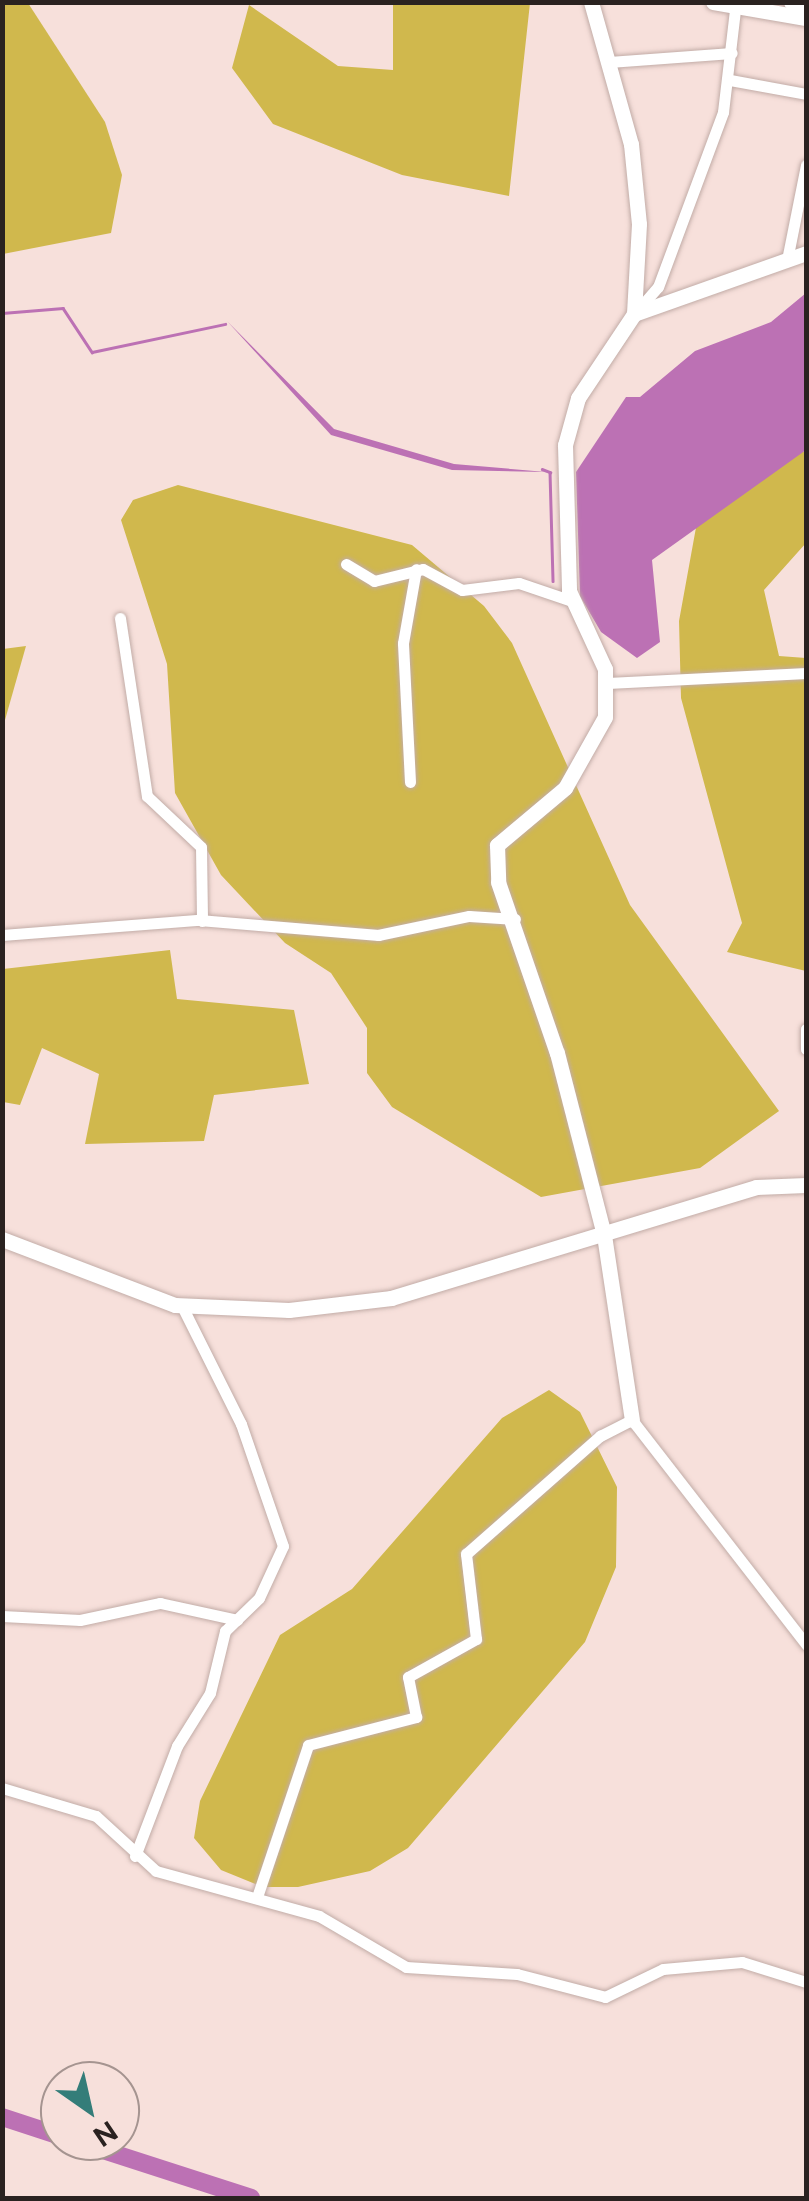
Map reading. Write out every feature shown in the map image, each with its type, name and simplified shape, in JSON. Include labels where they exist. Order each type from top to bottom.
[{"type":"street","points":[[591,2],[636,170],[634,314]]},
{"type":"street","points":[[713,2],[806,18]]},
{"type":"street","points":[[790,2],[806,5]]},
{"type":"street","points":[[736,4],[730,80],[658,288],[634,314],[568,426],[572,601],[608,683],[594,748],[564,788],[498,844],[498,882],[514,919],[604,1235],[632,1420],[806,1644]]},
{"type":"street","points":[[608,62],[732,53]]},
{"type":"street","points":[[730,80],[806,94]]},
{"type":"street","points":[[788,260],[806,164]]},
{"type":"street","points":[[634,314],[806,253]]},
{"type":"street","points":[[346,564],[389,583],[416,570],[462,590],[519,582],[572,601]]},
{"type":"street","points":[[410,782],[404,643],[416,570]]},
{"type":"street","points":[[120,618],[147,796],[201,847],[202,921]]},
{"type":"street","points":[[608,683],[806,674]]},
{"type":"street","points":[[2,935],[202,921],[378,934],[470,916],[514,919]]},
{"type":"street","points":[[806,1029],[806,1048]]},
{"type":"street","points":[[2,1238],[182,1306],[289,1310],[391,1298],[756,1187],[806,1184]]},
{"type":"street","points":[[136,1856],[177,1746],[210,1693],[225,1631],[259,1598],[283,1546],[241,1424],[182,1306]]},
{"type":"street","points":[[258,1894],[308,1745],[416,1716],[408,1677],[476,1638],[466,1554],[600,1436],[632,1420]]},
{"type":"street","points":[[2,1616],[80,1620],[160,1603],[238,1620]]},
{"type":"street","points":[[2,1788],[96,1816],[136,1856],[172,1878],[258,1894],[350,1931],[406,1967],[517,1974],[605,1997],[662,1969],[742,1962],[806,1982]]},
{"type":"shaded area","points":[[2,3],[28,3],[105,122],[122,175],[111,233],[3,254]]},
{"type":"shaded area","points":[[393,3],[530,3],[509,196],[402,175],[273,124],[232,68],[249,5],[338,66],[393,70]]},
{"type":"shaded area","points":[[806,293],[806,450],[652,560],[660,642],[637,658],[601,632],[580,596],[576,472],[626,397],[640,397],[695,351],[771,322]]},
{"type":"shaded area","points":[[227,321],[334,429],[454,464],[546,472],[452,470],[331,435]]},
{"type":"shaded area","points":[[796,451],[806,452],[806,543],[764,590],[779,656],[806,658],[806,971],[727,952],[742,923],[681,698],[679,621],[697,522]]},
{"type":"shaded area","points":[[178,485],[412,545],[484,606],[512,643],[630,905],[779,1111],[700,1168],[541,1197],[392,1107],[367,1073],[367,1028],[331,973],[285,943],[221,875],[175,793],[167,664],[121,520],[133,500]]},
{"type":"shaded area","points":[[26,646],[5,720],[3,721],[3,649]]},
{"type":"shaded area","points":[[170,950],[177,999],[294,1010],[309,1084],[214,1095],[204,1141],[85,1144],[99,1074],[42,1048],[20,1105],[3,1102],[3,969]]},
{"type":"shaded area","points":[[549,1390],[580,1412],[617,1487],[616,1567],[585,1642],[408,1848],[370,1871],[298,1887],[263,1887],[221,1870],[194,1838],[200,1801],[280,1635],[352,1589],[502,1418]]},
{"type":"waterway","points":[[2,313],[63,308],[92,352],[225,324]]},
{"type":"waterway","points":[[542,469],[550,472],[553,581]]},
{"type":"waterway","points":[[2,2117],[40,2129]]},
{"type":"waterway","points":[[137,2161],[251,2198]]}]
